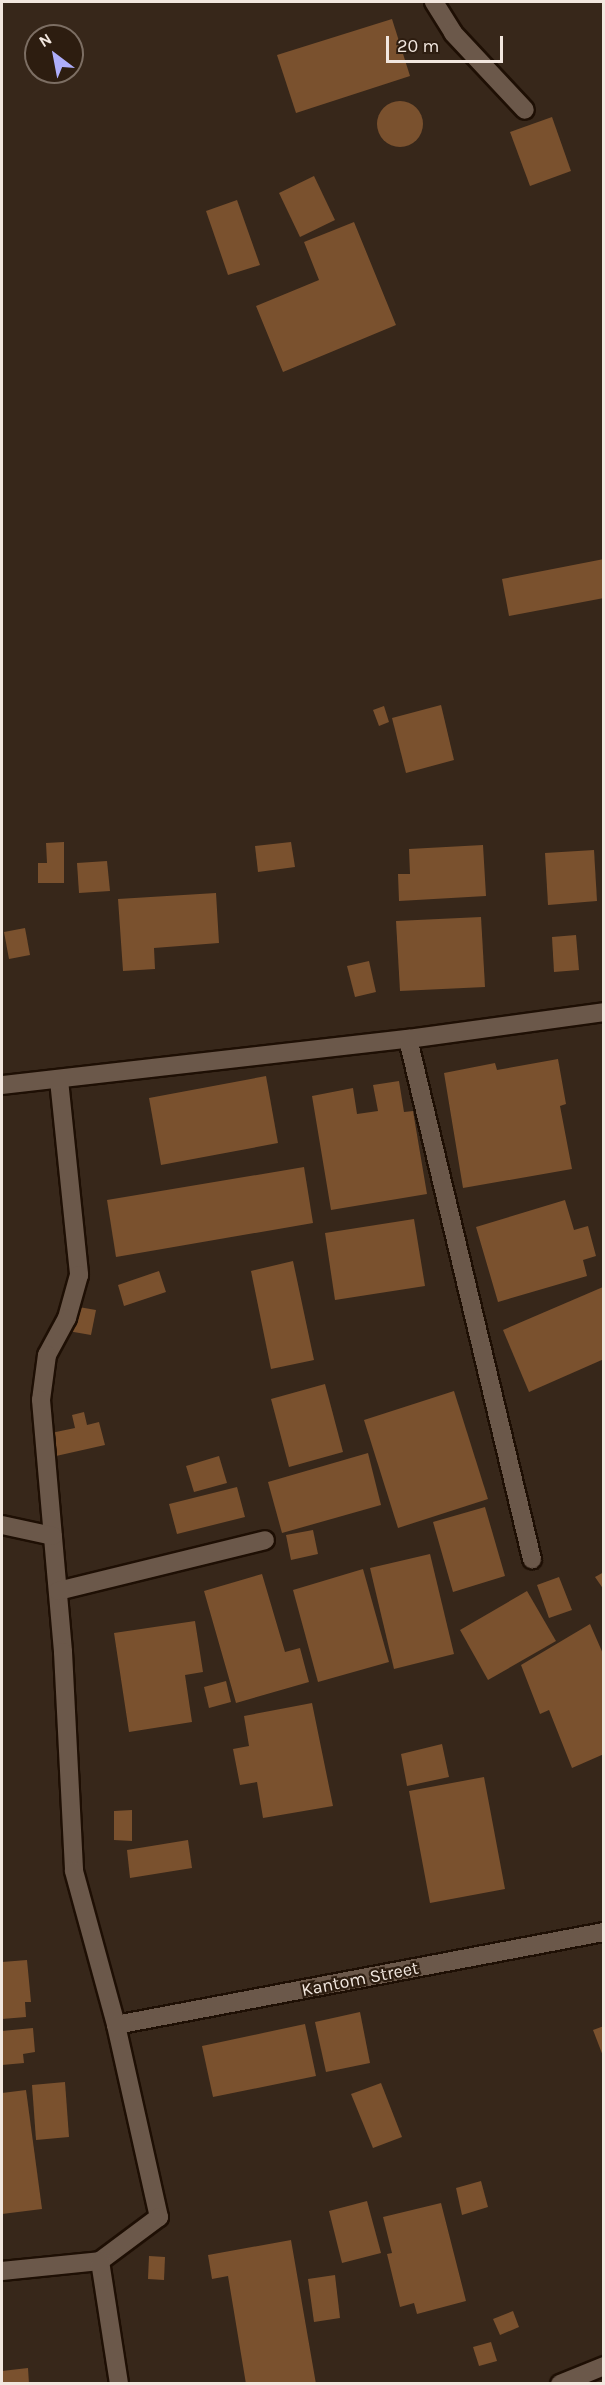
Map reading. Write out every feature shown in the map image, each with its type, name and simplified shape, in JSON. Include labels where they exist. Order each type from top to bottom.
[{"type":"street","points":[[434,2],[453,33],[525,110]]},
{"type":"street","points":[[2,1084],[59,1080],[408,1040],[603,1012]]},
{"type":"street","points":[[408,1040],[532,1559]]},
{"type":"street","points":[[2,2271],[100,2261],[159,2217],[116,2025],[74,1871],[58,1591],[41,1400],[47,1355],[67,1318],[79,1275],[59,1080]]},
{"type":"street","points":[[2,1525],[53,1536]]},
{"type":"street","points":[[58,1591],[265,1540]]},
{"type":"street","name":"Kantom Street","points":[[116,2025],[603,1932]]},
{"type":"street","points":[[100,2261],[118,2384]]},
{"type":"street","points":[[560,2384],[603,2366]]},
{"type":"building","points":[[392,19],[410,76],[296,113],[277,55]]},
{"type":"building","points":[[400,101],[416,108],[423,124],[416,140],[400,147],[384,140],[377,124],[384,108]]},
{"type":"building","points":[[552,117],[571,171],[530,186],[510,132]]},
{"type":"building","points":[[314,176],[335,220],[300,237],[279,193]]},
{"type":"building","points":[[237,200],[260,265],[228,275],[206,211]]},
{"type":"building","points":[[354,222],[396,325],[283,372],[256,306],[319,280],[304,242]]},
{"type":"building","points":[[604,559],[604,598],[509,616],[502,579]]},
{"type":"building","points":[[441,705],[454,760],[406,773],[392,718]]},
{"type":"building","points":[[384,706],[389,722],[379,726],[373,710]]},
{"type":"building","points":[[64,842],[64,883],[38,883],[38,863],[47,863],[46,843]]},
{"type":"building","points":[[291,842],[295,867],[258,872],[255,846]]},
{"type":"building","points":[[483,845],[486,896],[399,901],[398,874],[410,874],[409,849]]},
{"type":"building","points":[[594,850],[597,901],[548,905],[545,853]]},
{"type":"building","points":[[107,861],[110,891],[79,893],[77,863]]},
{"type":"building","points":[[216,893],[219,943],[154,948],[155,969],[123,971],[118,899]]},
{"type":"building","points":[[481,917],[485,987],[400,991],[396,921]]},
{"type":"building","points":[[25,928],[30,955],[9,959],[4,932]]},
{"type":"building","points":[[576,935],[579,970],[554,972],[552,937]]},
{"type":"building","points":[[369,961],[376,992],[355,997],[347,966]]},
{"type":"building","points":[[558,1059],[566,1104],[560,1106],[572,1169],[463,1188],[444,1073],[495,1063],[497,1070]]},
{"type":"building","points":[[266,1076],[278,1143],[161,1165],[149,1098]]},
{"type":"building","points":[[399,1081],[404,1112],[413,1111],[427,1194],[331,1210],[312,1096],[353,1088],[357,1114],[378,1111],[373,1085]]},
{"type":"building","points":[[304,1167],[313,1223],[116,1257],[107,1200]]},
{"type":"building","points":[[565,1200],[574,1230],[588,1226],[596,1256],[583,1260],[587,1276],[498,1302],[476,1227]]},
{"type":"building","points":[[414,1219],[425,1286],[335,1300],[325,1233]]},
{"type":"building","points":[[293,1261],[314,1360],[271,1369],[251,1271]]},
{"type":"building","points":[[159,1271],[166,1292],[124,1306],[118,1285]]},
{"type":"building","points":[[603,1287],[604,1359],[529,1392],[503,1330]]},
{"type":"building","points":[[73,1306],[96,1310],[91,1335],[68,1331]]},
{"type":"building","points":[[325,1384],[343,1452],[289,1467],[271,1399]]},
{"type":"building","points":[[454,1391],[488,1499],[398,1528],[364,1420]]},
{"type":"building","points":[[84,1412],[87,1425],[99,1422],[105,1445],[56,1456],[51,1433],[75,1428],[72,1415]]},
{"type":"building","points":[[368,1453],[381,1505],[282,1533],[268,1482]]},
{"type":"building","points":[[219,1456],[227,1483],[194,1492],[186,1466]]},
{"type":"building","points":[[237,1487],[245,1517],[177,1534],[169,1504]]},
{"type":"building","points":[[485,1507],[505,1576],[453,1592],[433,1522]]},
{"type":"building","points":[[313,1530],[318,1554],[291,1560],[286,1535]]},
{"type":"building","points":[[430,1554],[454,1654],[394,1669],[370,1568]]},
{"type":"building","points":[[363,1569],[389,1662],[318,1682],[293,1590]]},
{"type":"building","points":[[604,1572],[604,1590],[595,1577]]},
{"type":"building","points":[[262,1574],[285,1652],[300,1648],[309,1682],[236,1703],[204,1591]]},
{"type":"building","points":[[559,1577],[572,1610],[549,1618],[537,1585]]},
{"type":"building","points":[[527,1591],[556,1641],[488,1680],[460,1630]]},
{"type":"building","points":[[195,1621],[203,1672],[185,1675],[192,1722],[129,1732],[114,1633]]},
{"type":"building","points":[[590,1624],[604,1656],[604,1754],[572,1768],[549,1710],[540,1714],[521,1665]]},
{"type":"building","points":[[226,1681],[231,1702],[209,1708],[204,1687]]},
{"type":"building","points":[[312,1703],[333,1806],[263,1818],[257,1782],[240,1785],[233,1749],[249,1746],[244,1716]]},
{"type":"building","points":[[442,1744],[449,1777],[407,1786],[401,1754]]},
{"type":"building","points":[[484,1777],[505,1889],[430,1903],[409,1791]]},
{"type":"building","points":[[132,1810],[132,1841],[114,1840],[114,1811]]},
{"type":"building","points":[[188,1840],[192,1868],[130,1878],[127,1850]]},
{"type":"building","points":[[27,1960],[31,2002],[25,2002],[26,2017],[2,2019],[2,1962]]},
{"type":"building","points":[[360,2012],[370,2063],[326,2072],[315,2022]]},
{"type":"building","points":[[305,2024],[316,2076],[213,2097],[202,2046]]},
{"type":"building","points":[[604,2026],[604,2056],[603,2056],[593,2030]]},
{"type":"building","points":[[33,2028],[35,2052],[23,2054],[24,2063],[2,2065],[2,2031]]},
{"type":"building","points":[[65,2082],[69,2137],[36,2140],[32,2085]]},
{"type":"building","points":[[381,2083],[402,2137],[373,2148],[351,2094]]},
{"type":"building","points":[[26,2090],[42,2209],[2,2214],[2,2093]]},
{"type":"building","points":[[481,2181],[488,2207],[462,2215],[456,2188]]},
{"type":"building","points":[[367,2201],[381,2253],[342,2263],[329,2211]]},
{"type":"building","points":[[441,2203],[466,2301],[417,2314],[414,2303],[400,2307],[387,2254],[392,2253],[383,2217]]},
{"type":"building","points":[[291,2240],[316,2384],[246,2384],[228,2276],[212,2279],[208,2255]]},
{"type":"building","points":[[149,2256],[165,2257],[164,2280],[148,2279]]},
{"type":"building","points":[[335,2275],[340,2318],[314,2322],[308,2279]]},
{"type":"building","points":[[513,2311],[519,2327],[500,2335],[493,2319]]},
{"type":"building","points":[[491,2342],[497,2361],[479,2366],[473,2347]]},
{"type":"building","points":[[28,2368],[29,2384],[2,2384],[2,2371]]}]
